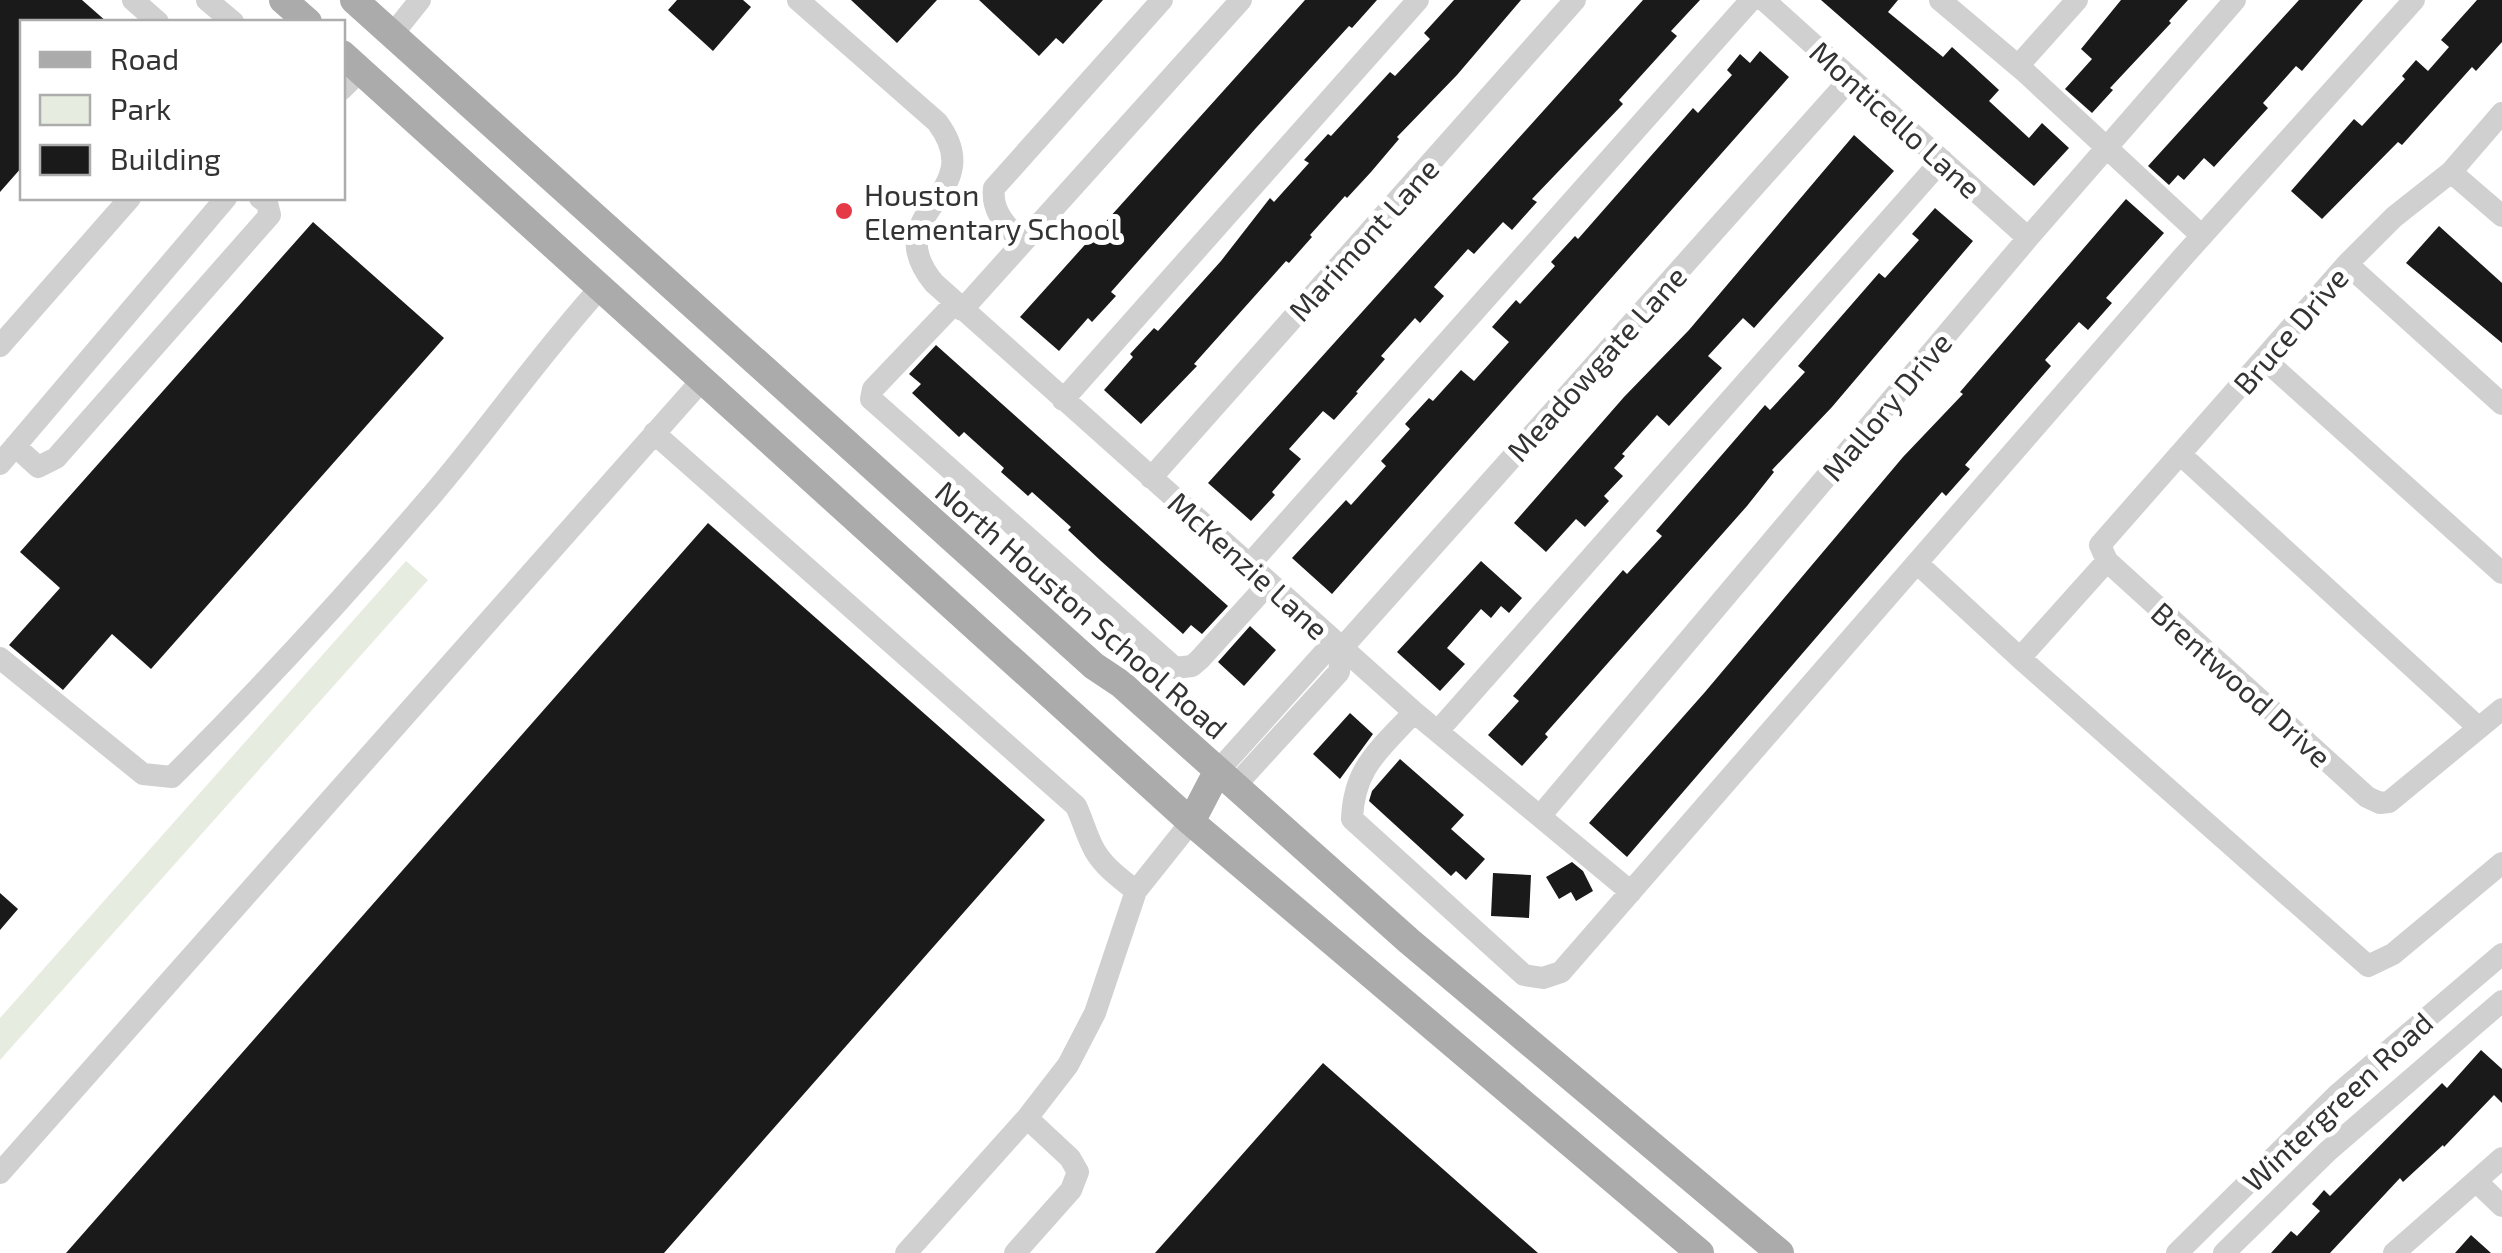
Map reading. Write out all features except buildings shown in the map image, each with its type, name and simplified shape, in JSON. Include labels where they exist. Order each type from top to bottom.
[{"type":"main road","points":[[282,0],[306,20]]},
{"type":"main road","name":"North Houston School Road","points":[[354,0],[1064,639],[1121,684],[1409,941],[1780,1253]]},
{"type":"main road","points":[[349,71],[601,287],[1191,822],[1700,1253]]},
{"type":"main road","points":[[601,287],[634,252]]},
{"type":"main road","points":[[1191,822],[1225,779]]},
{"type":"street","points":[[132,0],[156,20]]},
{"type":"street","points":[[207,0],[231,20]]},
{"type":"street","points":[[392,35],[420,0]]},
{"type":"street","name":"McKenzie Lane","points":[[798,0],[948,136],[954,154],[952,173],[946,190],[922,218],[916,235],[916,252],[923,269],[958,306],[1414,712],[1632,892]]},
{"type":"street","points":[[1022,243],[997,213],[992,200],[994,188],[1162,0]]},
{"type":"street","points":[[1063,400],[1418,0]]},
{"type":"street","name":"Marimont Lane","points":[[1151,478],[1575,0]]},
{"type":"street","points":[[1249,565],[1751,0]]},
{"type":"street","name":"Monticello Lane","points":[[1764,0],[2028,238]]},
{"type":"street","points":[[1940,0],[2018,66],[2202,236]]},
{"type":"street","points":[[2018,66],[2078,0]]},
{"type":"street","name":"Mallory Drive","points":[[1542,815],[2028,238],[2235,0]]},
{"type":"street","points":[[1414,712],[1363,769],[1353,791],[1352,819],[1524,975],[1543,978],[1561,972],[2202,236],[2414,0]]},
{"type":"street","points":[[1231,3],[1022,243],[873,388],[871,400],[1175,668],[1192,666],[1200,660],[1269,583]]},
{"type":"street","name":"Meadowgate Lane","points":[[1225,779],[1340,672],[1342,648],[1850,78]]},
{"type":"street","name":"Bruce Drive","points":[[2107,561],[2100,545],[2347,264],[2394,217],[2450,172],[2502,113]]},
{"type":"street","points":[[1438,732],[1942,160]]},
{"type":"street","points":[[2450,172],[2502,216]]},
{"type":"street","points":[[0,346],[128,200]]},
{"type":"street","points":[[224,200],[7,455],[38,466],[56,458],[270,215],[262,200]]},
{"type":"street","points":[[2347,264],[2502,404]]},
{"type":"street","points":[[0,658],[143,774],[172,777],[250,699],[432,495],[601,287]]},
{"type":"street","points":[[2264,359],[2502,573]]},
{"type":"street","points":[[0,1173],[703,379]]},
{"type":"street","points":[[654,434],[1076,806],[1103,864],[1136,891]]},
{"type":"street","points":[[2180,454],[2479,728],[2502,710]]},
{"type":"street","points":[[2020,658],[2107,561]]},
{"type":"street","name":"Brentwood Drive","points":[[2107,561],[2367,797],[2380,803],[2390,802],[2479,728]]},
{"type":"street","points":[[1918,564],[2368,966],[2393,954],[2502,863]]},
{"type":"street","points":[[906,1253],[1027,1118],[1068,1065],[1095,1013],[1136,891],[1191,822]]},
{"type":"street","name":"Wintergreen Road","points":[[2177,1253],[2338,1094],[2502,954]]},
{"type":"street","points":[[2224,1253],[2328,1151],[2502,1001]]},
{"type":"street","points":[[1015,1253],[1071,1190],[1078,1172],[1070,1158],[1027,1118]]},
{"type":"street","points":[[2394,1253],[2502,1158]]},
{"type":"street","points":[[2476,1181],[2502,1206]]},
{"type":"green space","points":[[406,561],[428,580],[0,1060],[0,1018]]},
{"type":"place","name":"Houston Elementary School","points":[[844,211]]}]
